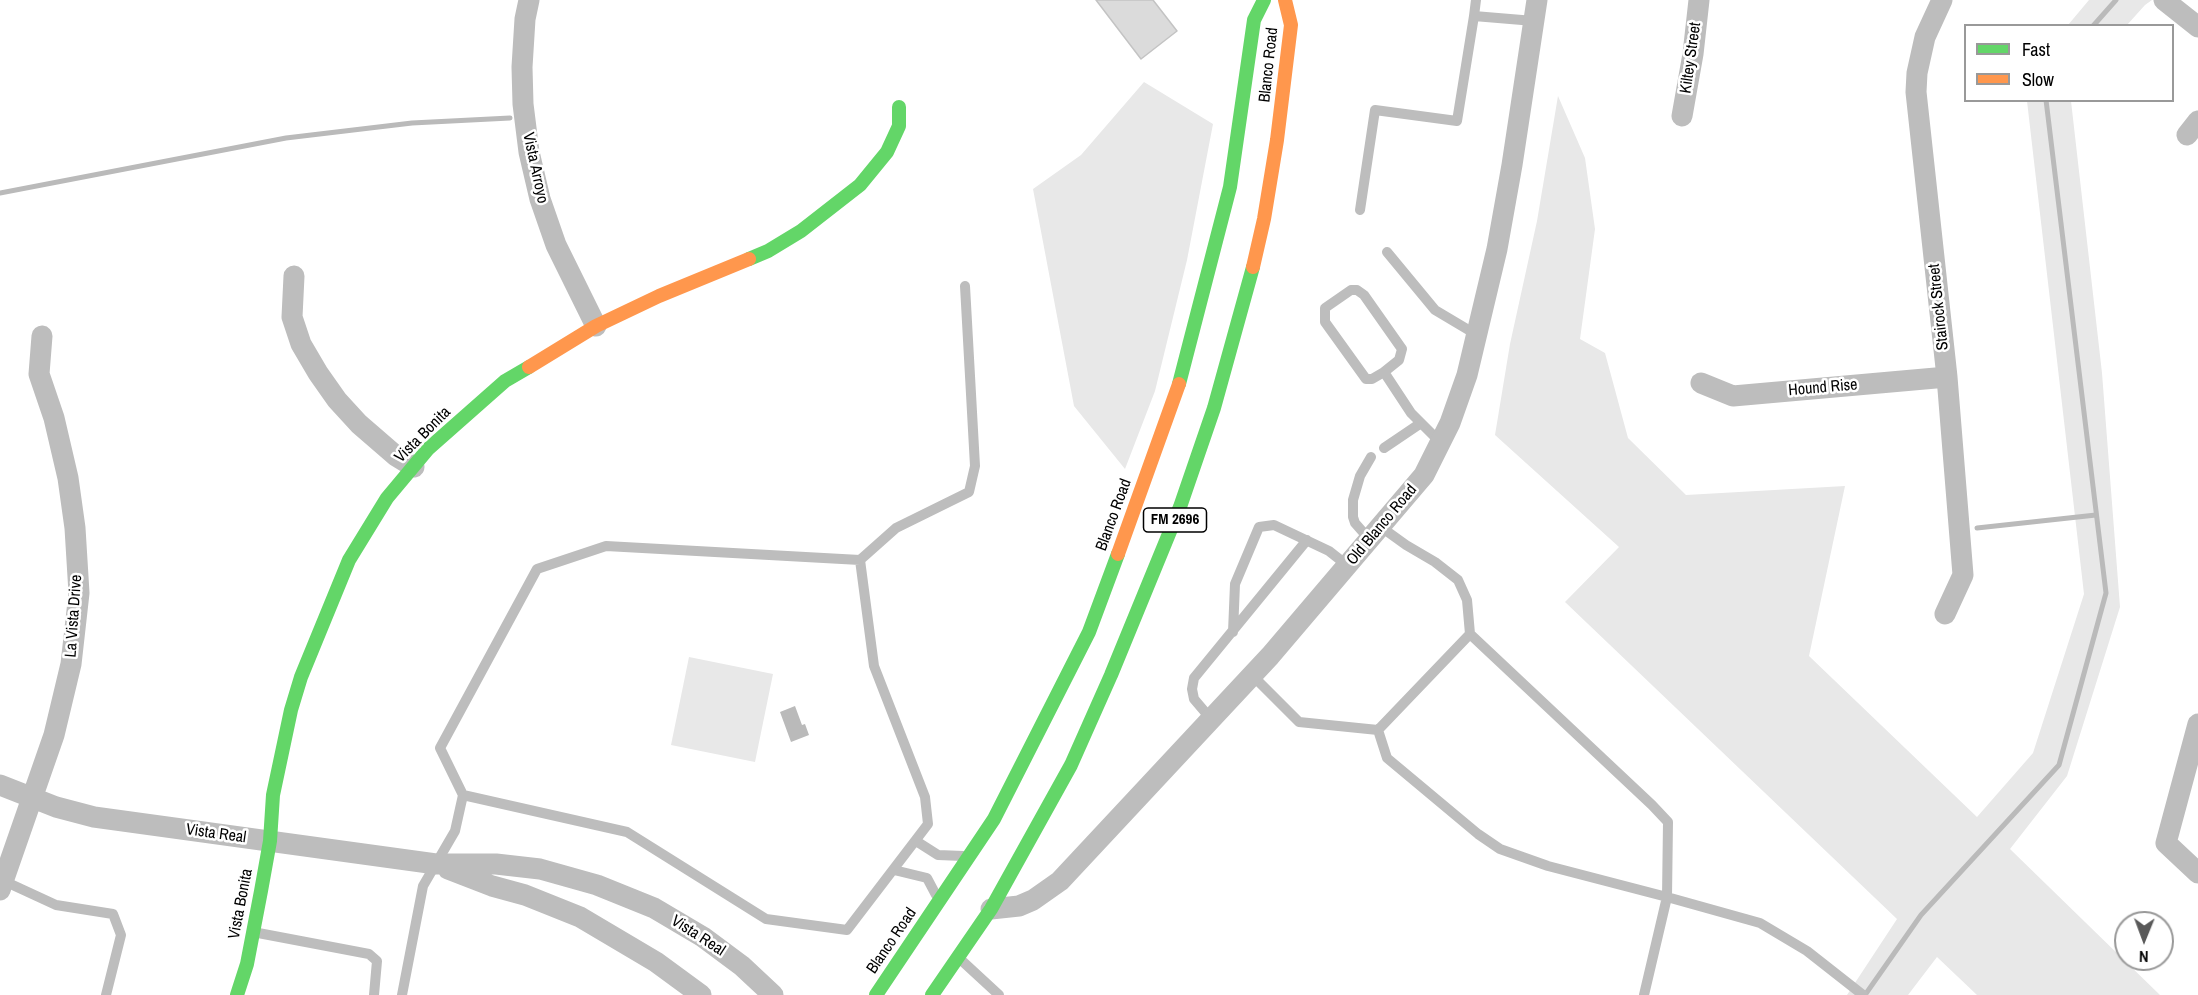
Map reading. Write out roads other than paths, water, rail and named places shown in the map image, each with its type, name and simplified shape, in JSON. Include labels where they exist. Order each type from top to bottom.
[{"type":"main road","name":"Blanco Road","points":[[876,995],[994,819],[1089,632],[1176,396],[1230,187],[1254,20],[1264,0]]},
{"type":"main road","name":"Blanco Road","points":[[932,995],[991,909],[1076,755],[1180,507],[1215,408],[1248,292],[1264,219],[1291,26],[1285,0]]},
{"type":"main road","name":"Vista Bonita","points":[[237,995],[247,964],[270,841],[273,795],[291,710],[301,677],[349,560],[387,498],[428,449],[506,381],[596,326],[659,296],[749,260],[801,231],[860,184],[887,152],[899,126],[899,107]]},
{"type":"main road","points":[[991,852],[994,819]]},
{"type":"main road","points":[[981,889],[991,909]]},
{"type":"street","name":"Vista Arroyo","points":[[529,0],[525,19],[522,67],[523,104],[529,152],[540,199],[556,245],[596,326]]},
{"type":"street","name":"Old Blanco Road","points":[[991,909],[1019,906],[1033,900],[1060,881],[1252,675],[1424,475],[1450,423],[1467,375],[1477,335],[1499,239],[1537,0]]},
{"type":"street","name":"Kiltey Street","points":[[1682,116],[1693,54],[1699,0]]},
{"type":"street","name":"Stairock Street","points":[[1942,0],[1924,37],[1916,92],[1947,377],[1963,575],[1945,614]]},
{"type":"street","points":[[2164,0],[2198,27]]},
{"type":"street","points":[[294,276],[291,317],[301,344],[318,373],[337,400],[359,424],[396,456],[414,467]]},
{"type":"street","name":"La Vista Drive","points":[[2,885],[54,735],[71,664],[79,593],[75,528],[68,478],[54,418],[39,374],[42,336]]},
{"type":"street","name":"Hound Rise","points":[[1701,383],[1733,396],[1947,377]]},
{"type":"street","points":[[2198,724],[2166,843],[2198,873]]},
{"type":"street","name":"Vista Real","points":[[0,785],[31,798],[94,817],[436,864],[496,864],[540,869],[597,885],[654,908],[703,937],[742,966],[773,995]]},
{"type":"street","name":"Vista Real","points":[[436,864],[580,917],[656,962],[701,995]]},
{"type":"lane","points":[[1360,210],[1375,110],[1457,121],[1476,0]]},
{"type":"lane","points":[[1474,16],[1534,21]]},
{"type":"lane","points":[[1387,252],[1435,310],[1477,335]]},
{"type":"lane","points":[[402,995],[423,886],[455,831],[463,795],[440,748],[537,569],[606,546],[860,560],[896,528],[969,492],[975,466],[965,286]]},
{"type":"lane","points":[[1351,290],[1357,290],[1364,295],[1402,349],[1399,360],[1384,372],[1372,379],[1366,379],[1324,321],[1326,308],[1351,290]]},
{"type":"lane","points":[[1384,372],[1411,412],[1440,442]]},
{"type":"lane","points":[[1384,448],[1421,423]]},
{"type":"lane","points":[[1371,456],[1360,476],[1353,500],[1355,523],[1406,545],[1436,562],[1458,580],[1467,600],[1470,634],[1668,822],[1667,897],[1644,995]]},
{"type":"lane","points":[[1233,632],[1235,584],[1258,527],[1274,525],[1329,551],[1348,566]]},
{"type":"lane","points":[[1211,719],[1194,699],[1192,689],[1194,678],[1307,540]]},
{"type":"lane","points":[[463,795],[627,832],[766,919],[847,930],[928,824],[925,797],[874,666],[860,560]]},
{"type":"lane","points":[[1378,730],[1470,634]]},
{"type":"lane","points":[[1252,675],[1299,722],[1378,730]]},
{"type":"lane","points":[[1378,730],[1387,758],[1478,834],[1500,849],[1548,866],[1760,923],[1807,951],[1863,995]]},
{"type":"lane","points":[[916,841],[938,855],[969,856]]},
{"type":"lane","points":[[894,870],[927,878],[939,900]]},
{"type":"lane","points":[[2,885],[56,905],[113,914],[122,935],[106,995]]},
{"type":"lane","points":[[253,932],[369,954],[377,961],[374,995]]},
{"type":"lane","points":[[958,957],[999,995]]},
{"type":"waterway","points":[[2095,24],[2116,0]]},
{"type":"waterway","points":[[1865,995],[1921,915],[2059,765],[2106,593],[2046,102]]},
{"type":"waterway","points":[[0,193],[286,138],[412,123],[510,118]]},
{"type":"waterway","points":[[1977,528],[2096,515]]}]
